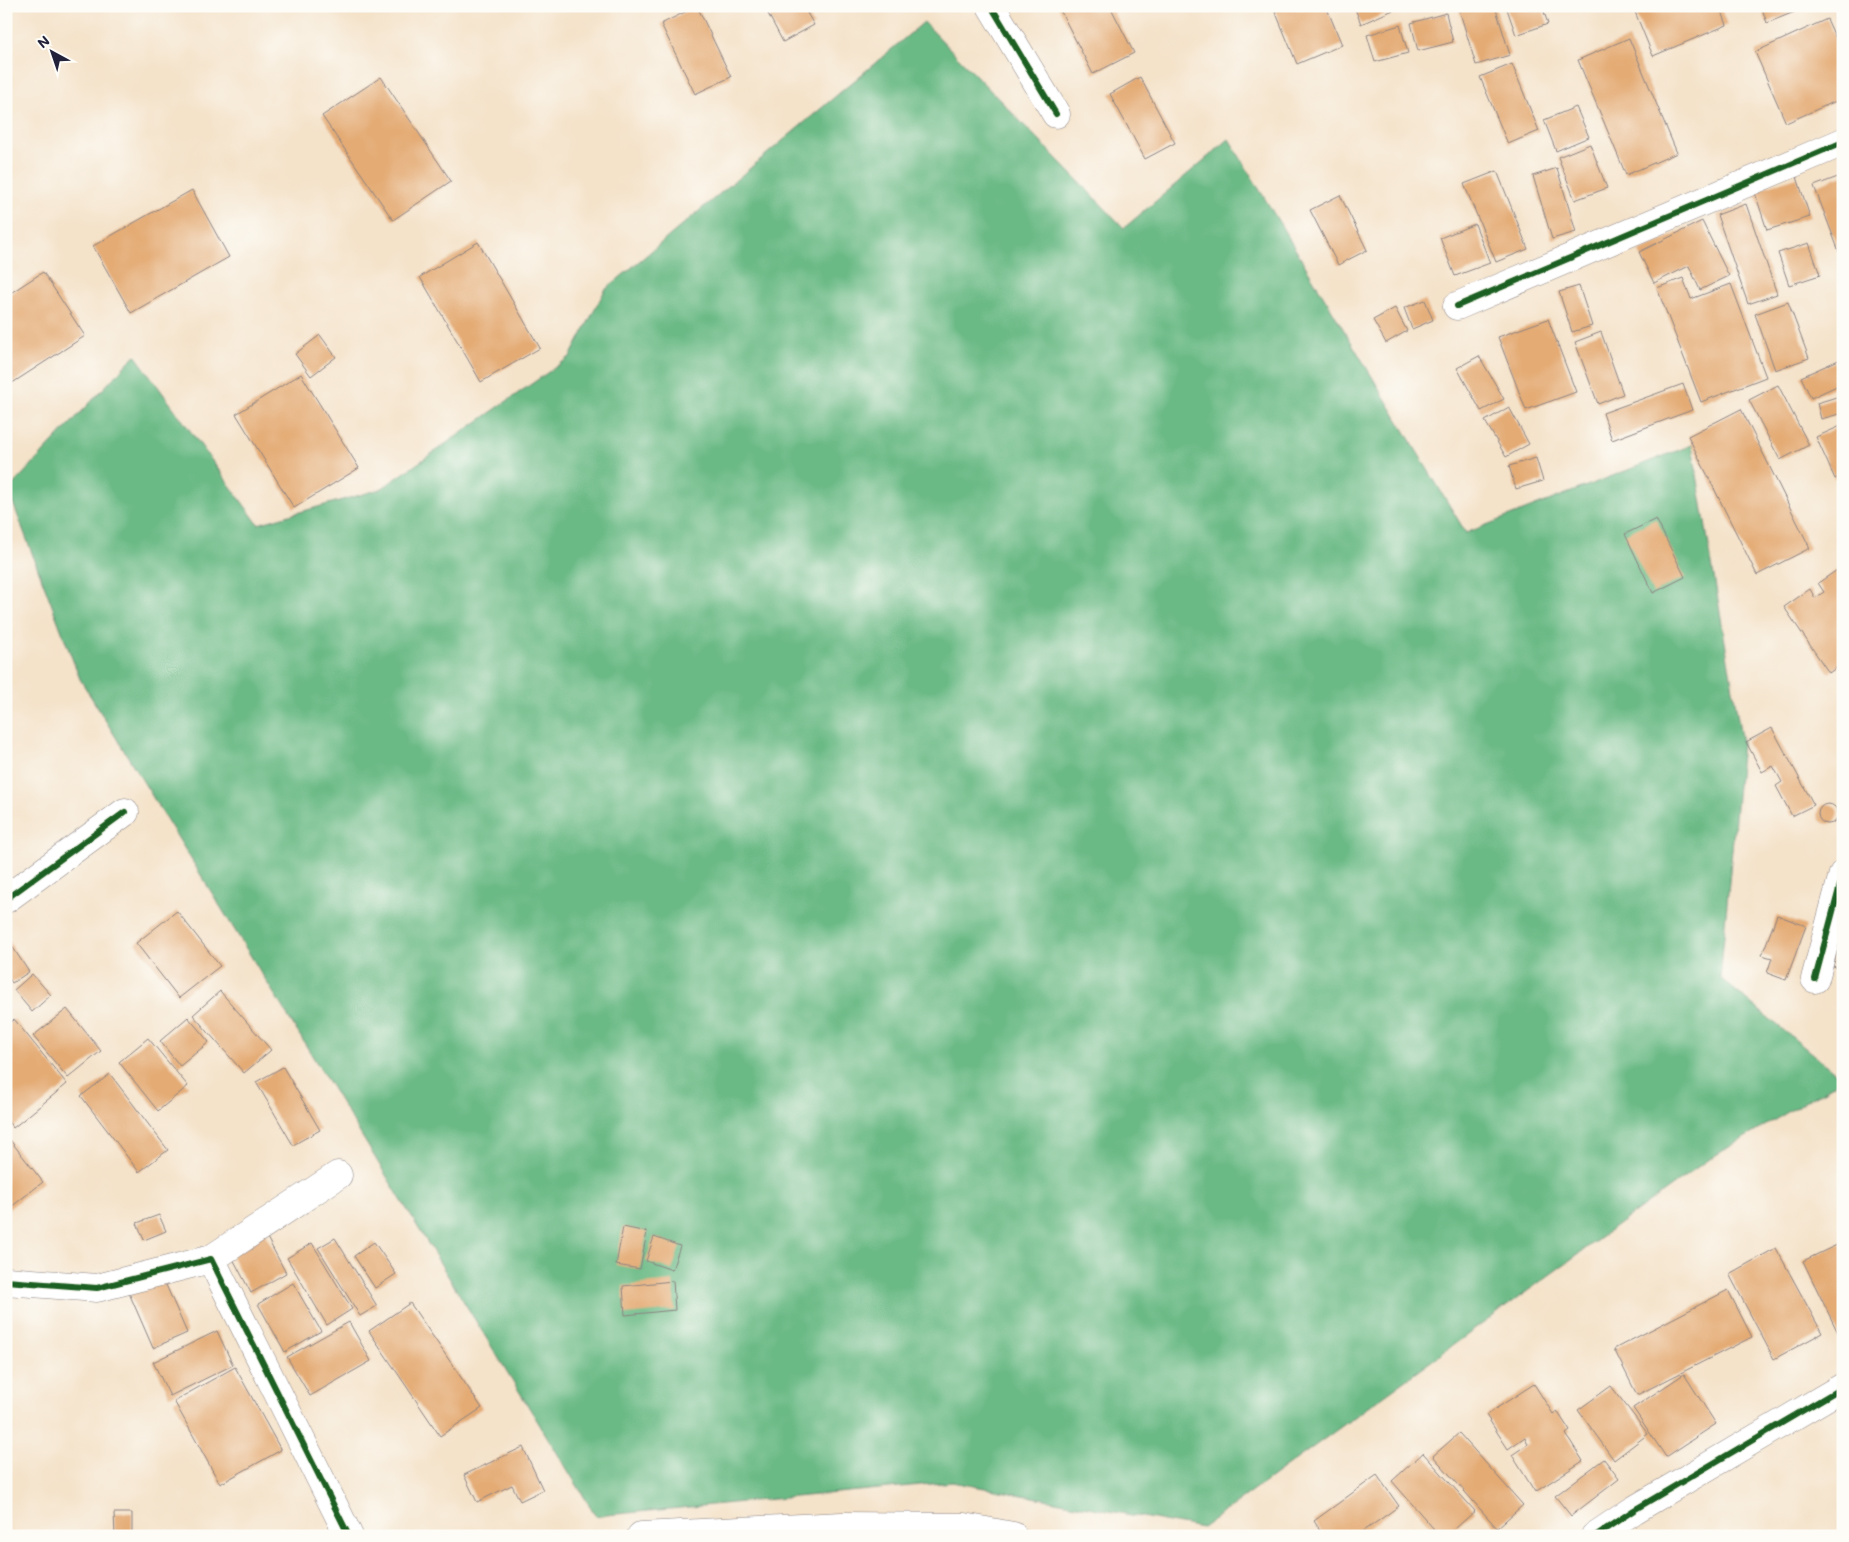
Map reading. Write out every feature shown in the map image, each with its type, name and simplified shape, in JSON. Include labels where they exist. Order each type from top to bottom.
[{"type":"street","points":[[991,6],[1056,114]]},
{"type":"street","points":[[1457,306],[1843,142]]},
{"type":"street","points":[[6,899],[125,812]]},
{"type":"street","points":[[1815,979],[1843,874]]},
{"type":"street","points":[[6,1281],[97,1288],[211,1259],[338,1175]]},
{"type":"street","points":[[211,1259],[349,1536]]},
{"type":"street","points":[[1595,1536],[1634,1510],[1843,1387]]},
{"type":"street","points":[[641,1536],[842,1526],[964,1527],[1013,1536]]},
{"type":"green space","points":[[924,22],[1124,228],[1229,139],[1466,533],[1692,445],[1742,743],[1720,978],[1843,1079],[1706,1161],[1202,1528],[952,1482],[596,1516],[80,679],[8,490],[135,355],[258,524],[381,489],[570,357],[605,290]]},
{"type":"building","points":[[697,6],[731,77],[695,94],[661,24]]},
{"type":"building","points":[[764,6],[803,6],[814,25],[783,42]]},
{"type":"building","points":[[1058,6],[1110,6],[1134,53],[1093,74]]},
{"type":"building","points":[[1273,6],[1326,6],[1342,45],[1297,64]]},
{"type":"building","points":[[1354,6],[1397,6],[1398,8],[1361,24]]},
{"type":"building","points":[[1408,6],[1424,6],[1424,7],[1409,11]]},
{"type":"building","points":[[1458,6],[1495,6],[1510,55],[1476,65]]},
{"type":"building","points":[[1506,6],[1542,6],[1548,24],[1516,35]]},
{"type":"building","points":[[1720,6],[1727,25],[1653,56],[1633,7]]},
{"type":"building","points":[[1761,6],[1809,6],[1767,23]]},
{"type":"building","points":[[1446,13],[1453,42],[1418,51],[1411,23]]},
{"type":"building","points":[[1827,19],[1843,54],[1843,98],[1786,123],[1755,52]]},
{"type":"building","points":[[1400,25],[1408,53],[1375,62],[1367,35]]},
{"type":"building","points":[[1629,38],[1677,153],[1626,175],[1578,60]]},
{"type":"building","points":[[1512,64],[1539,131],[1508,144],[1480,77]]},
{"type":"building","points":[[381,77],[451,181],[393,220],[322,116]]},
{"type":"building","points":[[1140,77],[1175,143],[1145,159],[1110,94]]},
{"type":"building","points":[[1576,107],[1589,137],[1556,151],[1544,120]]},
{"type":"building","points":[[1590,144],[1607,188],[1575,200],[1558,157]]},
{"type":"building","points":[[1557,168],[1576,232],[1552,239],[1533,176]]},
{"type":"building","points":[[1497,171],[1528,249],[1496,262],[1464,184]]},
{"type":"building","points":[[1843,175],[1843,262],[1814,186]]},
{"type":"building","points":[[1797,177],[1810,217],[1767,230],[1754,190]]},
{"type":"building","points":[[192,190],[229,257],[131,313],[93,246]]},
{"type":"building","points":[[1340,195],[1367,250],[1338,265],[1310,210]]},
{"type":"building","points":[[1746,204],[1777,294],[1748,304],[1717,215]]},
{"type":"building","points":[[1702,221],[1729,276],[1700,290],[1689,266],[1654,283],[1639,252]]},
{"type":"building","points":[[1475,224],[1490,263],[1455,276],[1440,238]]},
{"type":"building","points":[[478,242],[540,348],[481,382],[420,277]]},
{"type":"building","points":[[1809,243],[1820,275],[1789,285],[1778,253]]},
{"type":"building","points":[[43,272],[85,336],[6,387],[6,296]]},
{"type":"building","points":[[1683,278],[1691,299],[1731,284],[1766,377],[1701,402],[1657,288]]},
{"type":"building","points":[[1579,286],[1592,326],[1572,332],[1559,292]]},
{"type":"building","points":[[1425,300],[1433,320],[1412,329],[1404,308]]},
{"type":"building","points":[[1788,302],[1809,358],[1775,370],[1755,314]]},
{"type":"building","points":[[1395,308],[1407,331],[1386,343],[1373,320]]},
{"type":"building","points":[[1548,319],[1576,392],[1526,410],[1498,337]]},
{"type":"building","points":[[1601,332],[1623,394],[1598,404],[1575,342]]},
{"type":"building","points":[[320,335],[336,357],[311,376],[295,354]]},
{"type":"building","points":[[1479,356],[1504,399],[1481,411],[1457,368]]},
{"type":"building","points":[[1843,358],[1843,383],[1811,398],[1801,377]]},
{"type":"building","points":[[301,374],[359,468],[294,508],[236,414]]},
{"type":"building","points":[[1683,384],[1692,410],[1612,440],[1603,413]]},
{"type":"building","points":[[1778,385],[1809,445],[1780,460],[1749,400]]},
{"type":"building","points":[[1843,395],[1843,413],[1821,419],[1817,403]]},
{"type":"building","points":[[1509,407],[1529,444],[1506,457],[1485,421]]},
{"type":"building","points":[[1741,409],[1810,548],[1757,575],[1688,436]]},
{"type":"building","points":[[1843,425],[1843,475],[1835,479],[1816,437]]},
{"type":"building","points":[[1536,458],[1543,481],[1516,489],[1509,466]]},
{"type":"building","points":[[1656,519],[1685,577],[1653,593],[1625,534]]},
{"type":"building","points":[[1843,566],[1843,663],[1829,673],[1784,607],[1810,589],[1815,598],[1824,592],[1818,583]]},
{"type":"building","points":[[1772,728],[1814,805],[1792,816],[1776,786],[1782,782],[1773,766],[1762,772],[1746,742]]},
{"type":"building","points":[[1824,804],[1832,804],[1838,810],[1838,818],[1832,824],[1824,824],[1818,818],[1818,810]]},
{"type":"building","points":[[177,911],[220,966],[179,998],[136,943]]},
{"type":"building","points":[[1777,915],[1806,926],[1786,980],[1767,973],[1772,958],[1762,955]]},
{"type":"building","points":[[6,937],[29,972],[12,983],[6,974]]},
{"type":"building","points":[[1838,950],[1843,951],[1843,970],[1833,966]]},
{"type":"building","points":[[32,974],[51,995],[32,1012],[14,990]]},
{"type":"building","points":[[220,991],[271,1050],[244,1073],[193,1015]]},
{"type":"building","points":[[67,1009],[101,1051],[68,1078],[33,1036]]},
{"type":"building","points":[[188,1017],[209,1042],[180,1066],[160,1041]]},
{"type":"building","points":[[14,1019],[67,1084],[13,1128],[6,1119],[6,1026]]},
{"type":"building","points":[[148,1038],[188,1086],[158,1111],[119,1062]]},
{"type":"building","points":[[283,1067],[320,1130],[293,1145],[256,1082]]},
{"type":"building","points":[[110,1074],[168,1150],[139,1172],[81,1096]]},
{"type":"building","points":[[6,1135],[43,1182],[6,1211]]},
{"type":"building","points":[[159,1215],[166,1231],[144,1240],[137,1223]]},
{"type":"building","points":[[623,1227],[647,1232],[640,1269],[616,1265]]},
{"type":"building","points":[[264,1232],[286,1273],[251,1293],[229,1251]]},
{"type":"building","points":[[654,1237],[680,1246],[672,1270],[646,1261]]},
{"type":"building","points":[[335,1238],[377,1306],[360,1316],[318,1248]]},
{"type":"building","points":[[374,1242],[396,1274],[375,1288],[354,1256]]},
{"type":"building","points":[[312,1243],[352,1309],[327,1325],[287,1258]]},
{"type":"building","points":[[1841,1243],[1843,1247],[1843,1343],[1803,1261]]},
{"type":"building","points":[[1776,1248],[1822,1333],[1774,1359],[1729,1274]]},
{"type":"building","points":[[163,1278],[187,1333],[153,1348],[129,1293]]},
{"type":"building","points":[[673,1281],[675,1310],[625,1315],[623,1286]]},
{"type":"building","points":[[293,1283],[321,1331],[285,1352],[258,1304]]},
{"type":"building","points":[[1728,1290],[1752,1337],[1637,1395],[1614,1349]]},
{"type":"building","points":[[410,1303],[482,1408],[440,1436],[369,1331]]},
{"type":"building","points":[[349,1322],[371,1361],[310,1396],[287,1357]]},
{"type":"building","points":[[217,1331],[233,1365],[170,1396],[153,1362]]},
{"type":"building","points":[[235,1367],[281,1450],[220,1484],[174,1401]]},
{"type":"building","points":[[1684,1374],[1716,1424],[1666,1457],[1633,1408]]},
{"type":"building","points":[[1534,1384],[1553,1414],[1557,1411],[1570,1431],[1566,1434],[1583,1461],[1535,1492],[1512,1455],[1528,1444],[1525,1437],[1508,1449],[1486,1415]]},
{"type":"building","points":[[1611,1386],[1648,1434],[1614,1460],[1578,1410]]},
{"type":"building","points":[[1459,1433],[1523,1505],[1497,1528],[1433,1456]]},
{"type":"building","points":[[523,1447],[543,1490],[520,1501],[512,1485],[477,1502],[464,1475]]},
{"type":"building","points":[[1423,1453],[1475,1511],[1447,1536],[1440,1536],[1392,1481]]},
{"type":"building","points":[[1604,1459],[1619,1479],[1571,1516],[1555,1496]]},
{"type":"building","points":[[1377,1475],[1399,1506],[1357,1536],[1324,1536],[1314,1521]]},
{"type":"building","points":[[114,1513],[132,1513],[132,1536],[115,1536]]},
{"type":"cycle path","points":[[991,6],[1056,114]]},
{"type":"cycle path","points":[[1457,306],[1843,142]]},
{"type":"cycle path","points":[[6,899],[125,812]]},
{"type":"cycle path","points":[[1815,979],[1843,874]]},
{"type":"cycle path","points":[[6,1281],[97,1288],[211,1259],[349,1536]]},
{"type":"cycle path","points":[[1595,1536],[1634,1510],[1843,1387]]}]
